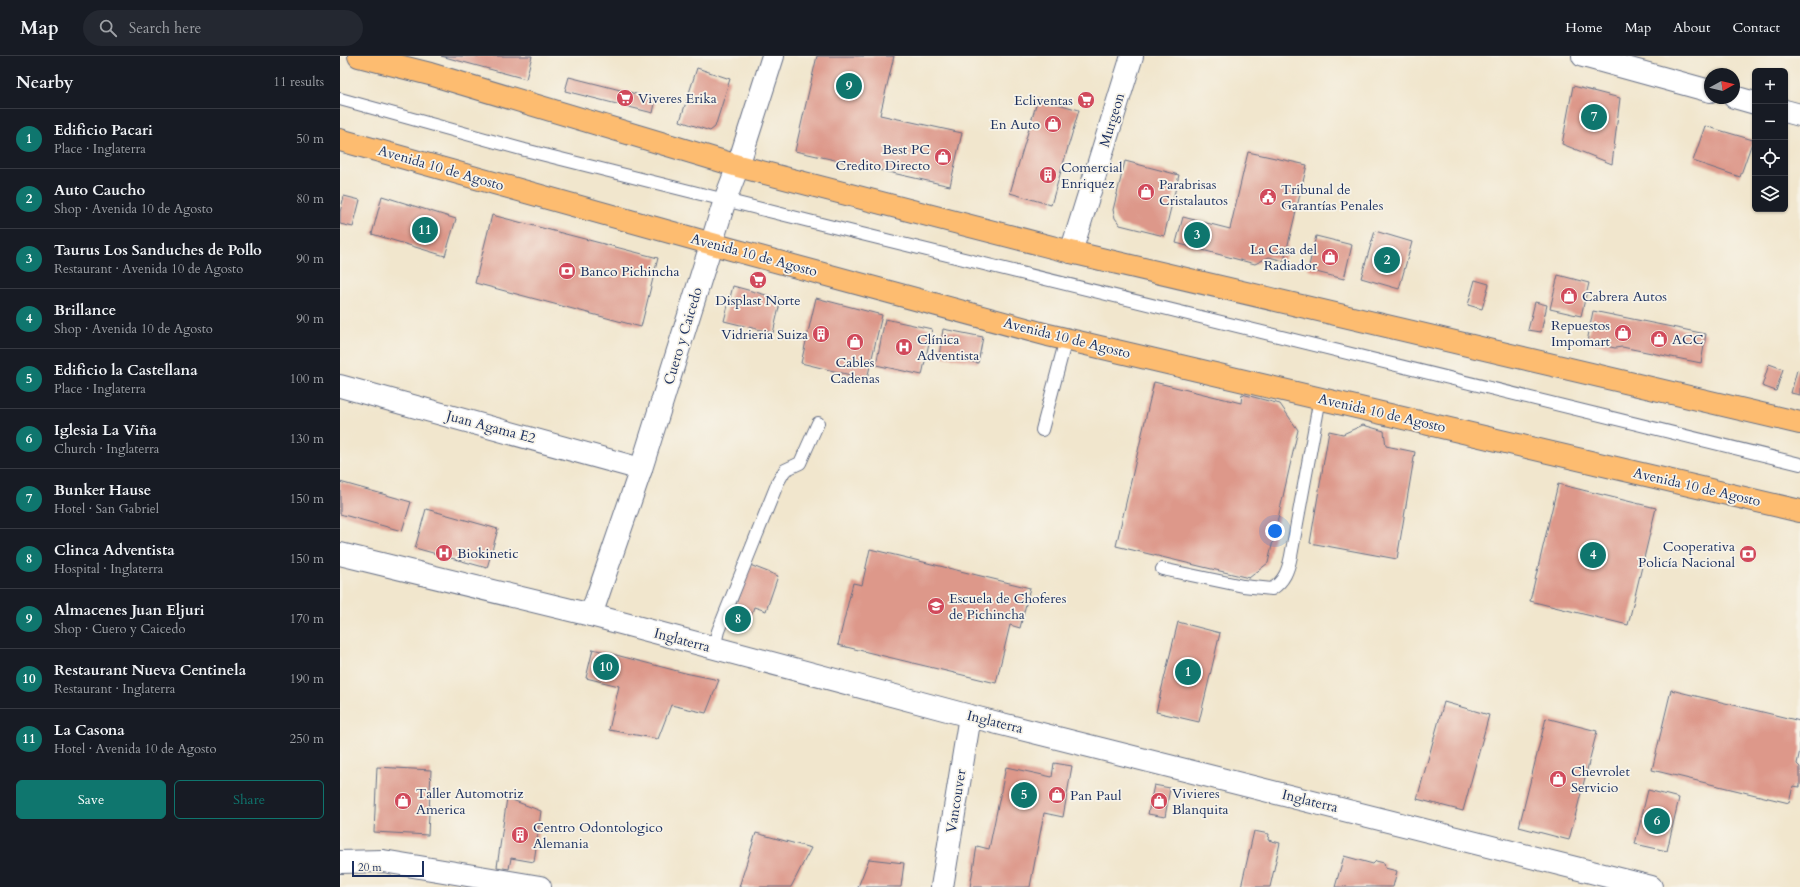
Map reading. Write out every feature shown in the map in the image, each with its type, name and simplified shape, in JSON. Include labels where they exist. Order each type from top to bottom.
[{"type":"main road","points":[[359,56],[430,74],[738,166],[1070,252],[1800,423]]},
{"type":"main road","name":"Avenida 10 de Agosto","points":[[340,140],[712,244],[1066,339],[1800,511]]},
{"type":"street","name":"Cuero y Caicedo","points":[[591,615],[641,469],[725,200],[738,166],[773,56]]},
{"type":"street","name":"Murgeon","points":[[1070,252],[1132,56]]},
{"type":"street","points":[[1583,56],[1704,89]]},
{"type":"street","points":[[1740,99],[1752,102]]},
{"type":"street","points":[[1788,112],[1800,115]]},
{"type":"street","name":"Juan Agama E2","points":[[340,386],[641,469]]},
{"type":"street","name":"Inglaterra","points":[[340,554],[591,615],[970,716],[1651,887]]},
{"type":"street","name":"Vancouver","points":[[942,887],[970,716]]},
{"type":"street","points":[[340,862],[383,861],[540,887]]},
{"type":"lane","points":[[340,99],[525,150],[1800,464]]},
{"type":"lane","points":[[1042,430],[1066,339]]},
{"type":"lane","points":[[1162,568],[1243,586],[1272,589],[1281,583],[1288,571],[1320,398]]},
{"type":"lane","points":[[714,648],[718,631],[778,482],[785,470],[800,463],[818,423]]},
{"type":"building","points":[[441,56],[532,56],[526,79]]},
{"type":"building","points":[[817,56],[894,56],[880,115],[962,133],[950,186],[795,151]]},
{"type":"building","points":[[697,68],[730,79],[715,127],[710,131],[680,121]]},
{"type":"building","points":[[569,77],[656,99],[653,113],[565,91]]},
{"type":"building","points":[[1573,86],[1620,98],[1612,164],[1562,144]]},
{"type":"building","points":[[1038,98],[1079,110],[1051,205],[1010,193]]},
{"type":"building","points":[[1705,126],[1752,140],[1740,177],[1693,161]]},
{"type":"building","name":"Tribunal de Garantías Penales","points":[[1248,152],[1307,165],[1284,261],[1269,257],[1255,264],[1176,243],[1183,217],[1230,229]]},
{"type":"building","name":"Parabrisas Cristalautos","points":[[1125,161],[1179,175],[1164,236],[1120,225],[1115,218],[1113,210]]},
{"type":"building","points":[[344,196],[360,200],[353,227],[340,224],[340,212]]},
{"type":"building","points":[[382,196],[456,219],[445,256],[372,234]]},
{"type":"building","name":"Banco Pichincha","points":[[492,215],[658,258],[641,327],[475,283]]},
{"type":"building","points":[[1375,231],[1412,242],[1399,289],[1361,278]]},
{"type":"building","name":"La Casa del Radiador","points":[[1316,236],[1352,245],[1344,279],[1308,270]]},
{"type":"building","name":"Cabrera Autos","points":[[1558,275],[1589,283],[1581,316],[1550,309]]},
{"type":"building","points":[[1475,280],[1489,284],[1482,309],[1468,305]]},
{"type":"building","points":[[733,286],[781,299],[773,333],[724,321]]},
{"type":"building","name":"Cables Cadenas","points":[[816,298],[882,315],[867,379],[801,363]]},
{"type":"building","points":[[1535,302],[1547,305],[1541,332],[1528,330]]},
{"type":"building","points":[[1593,311],[1706,334],[1701,363],[1622,347],[1615,348],[1587,342]]},
{"type":"building","name":"Clínica Adventista","points":[[885,319],[932,329],[922,375],[876,365]]},
{"type":"building","points":[[943,329],[983,337],[978,363],[939,356]]},
{"type":"building","points":[[1769,364],[1783,369],[1776,391],[1762,386]]},
{"type":"building","points":[[1797,370],[1800,371],[1800,395],[1791,393]]},
{"type":"building","points":[[1154,382],[1241,403],[1242,394],[1280,404],[1298,430],[1268,563],[1249,578],[1116,546]]},
{"type":"building","points":[[1363,425],[1384,431],[1386,446],[1415,452],[1397,559],[1310,543],[1329,431],[1343,434]]},
{"type":"building","points":[[340,482],[411,502],[402,531],[340,514]]},
{"type":"building","points":[[1558,484],[1656,508],[1628,625],[1530,601]]},
{"type":"building","points":[[426,509],[498,529],[487,568],[415,548]]},
{"type":"building","name":"Escuela de Choferes de Pichincha","points":[[870,549],[1030,588],[1020,628],[1010,625],[996,683],[838,645],[853,583],[862,585]]},
{"type":"building","points":[[750,565],[778,576],[766,611],[754,607],[747,628],[730,621]]},
{"type":"building","points":[[1178,622],[1220,633],[1199,722],[1156,712]]},
{"type":"building","points":[[593,649],[685,673],[719,680],[706,713],[671,705],[658,739],[609,730],[619,686],[586,678]]},
{"type":"building","points":[[1671,690],[1800,721],[1800,750],[1797,764],[1800,767],[1800,787],[1793,786],[1789,803],[1652,770]]},
{"type":"building","points":[[1444,702],[1489,715],[1463,811],[1417,799]]},
{"type":"building","name":"Chevrolet Servicio","points":[[1546,718],[1597,731],[1569,840],[1519,827]]},
{"type":"building","points":[[1054,763],[1072,766],[1063,817],[1044,813],[1030,887],[970,887],[977,846],[989,849],[1006,767],[1052,777]]},
{"type":"building","name":"Taller Automotriz America","points":[[377,767],[431,770],[428,835],[374,832]]},
{"type":"building","name":"Vivieres Blanquita","points":[[1154,785],[1170,788],[1165,817],[1148,814]]},
{"type":"building","points":[[1648,790],[1679,798],[1667,851],[1635,844]]},
{"type":"building","name":"Centro Odontologico Alemania","points":[[507,798],[541,811],[534,862],[511,858],[509,869],[497,867]]},
{"type":"building","points":[[1254,831],[1269,834],[1268,840],[1280,843],[1270,887],[1241,887]]},
{"type":"building","points":[[756,833],[811,848],[791,887],[739,887]]},
{"type":"building","points":[[1344,856],[1373,864],[1376,861],[1384,863],[1385,868],[1397,871],[1393,887],[1335,887]]},
{"type":"building","points":[[869,859],[904,863],[901,887],[858,887]]},
{"type":"place","name":"Almacenes Juan Eljuri","points":[[849,86]]},
{"type":"place","name":"Viveres Erika","points":[[625,98]]},
{"type":"place","name":"Ecliventas","points":[[1086,100]]},
{"type":"place","name":"Bunker Hause","points":[[1594,117]]},
{"type":"place","name":"En Auto","points":[[1053,124]]},
{"type":"place","name":"Best PC Credito Directo","points":[[943,157]]},
{"type":"place","name":"Comercial Enriquez","points":[[1048,175]]},
{"type":"place","name":"Parabrisas Cristalautos","points":[[1146,192]]},
{"type":"place","name":"Tribunal de Garantías Penales","points":[[1268,197]]},
{"type":"place","name":"La Casona","points":[[425,230]]},
{"type":"place","name":"Taurus Los Sanduches de Pollo","points":[[1197,235]]},
{"type":"place","name":"La Casa del Radiador","points":[[1330,257]]},
{"type":"place","name":"Auto Caucho","points":[[1387,260]]},
{"type":"place","name":"Banco Pichincha","points":[[567,271]]},
{"type":"place","name":"Displast Norte","points":[[758,280]]},
{"type":"place","name":"Cabrera Autos","points":[[1569,296]]},
{"type":"place","name":"Repuestos Impomart","points":[[1623,333]]},
{"type":"place","name":"Vidrieria Suiza","points":[[821,334]]},
{"type":"place","name":"ACC","points":[[1659,339]]},
{"type":"place","name":"Cables Cadenas","points":[[855,342]]},
{"type":"place","name":"Clínica Adventista","points":[[904,347]]},
{"type":"place","name":"Biokinetic","points":[[444,553]]},
{"type":"place","name":"Cooperativa Policía Nacional","points":[[1748,554]]},
{"type":"place","name":"Brillance","points":[[1593,555]]},
{"type":"place","name":"Escuela de Choferes de Pichincha","points":[[936,606]]},
{"type":"place","name":"Clinca Adventista","points":[[738,619]]},
{"type":"place","name":"Restaurant Nueva Centinela","points":[[606,667]]},
{"type":"place","name":"Edificio Pacari","points":[[1188,672]]},
{"type":"place","name":"Chevrolet Servicio","points":[[1558,779]]},
{"type":"place","name":"Edificio la Castellana","points":[[1024,795]]},
{"type":"place","name":"Pan Paul","points":[[1057,795]]},
{"type":"place","name":"Taller Automotriz America","points":[[403,801]]},
{"type":"place","name":"Vivieres Blanquita","points":[[1159,801]]},
{"type":"place","name":"Iglesia La Viña","points":[[1657,821]]},
{"type":"place","name":"Centro Odontologico Alemania","points":[[520,835]]}]
